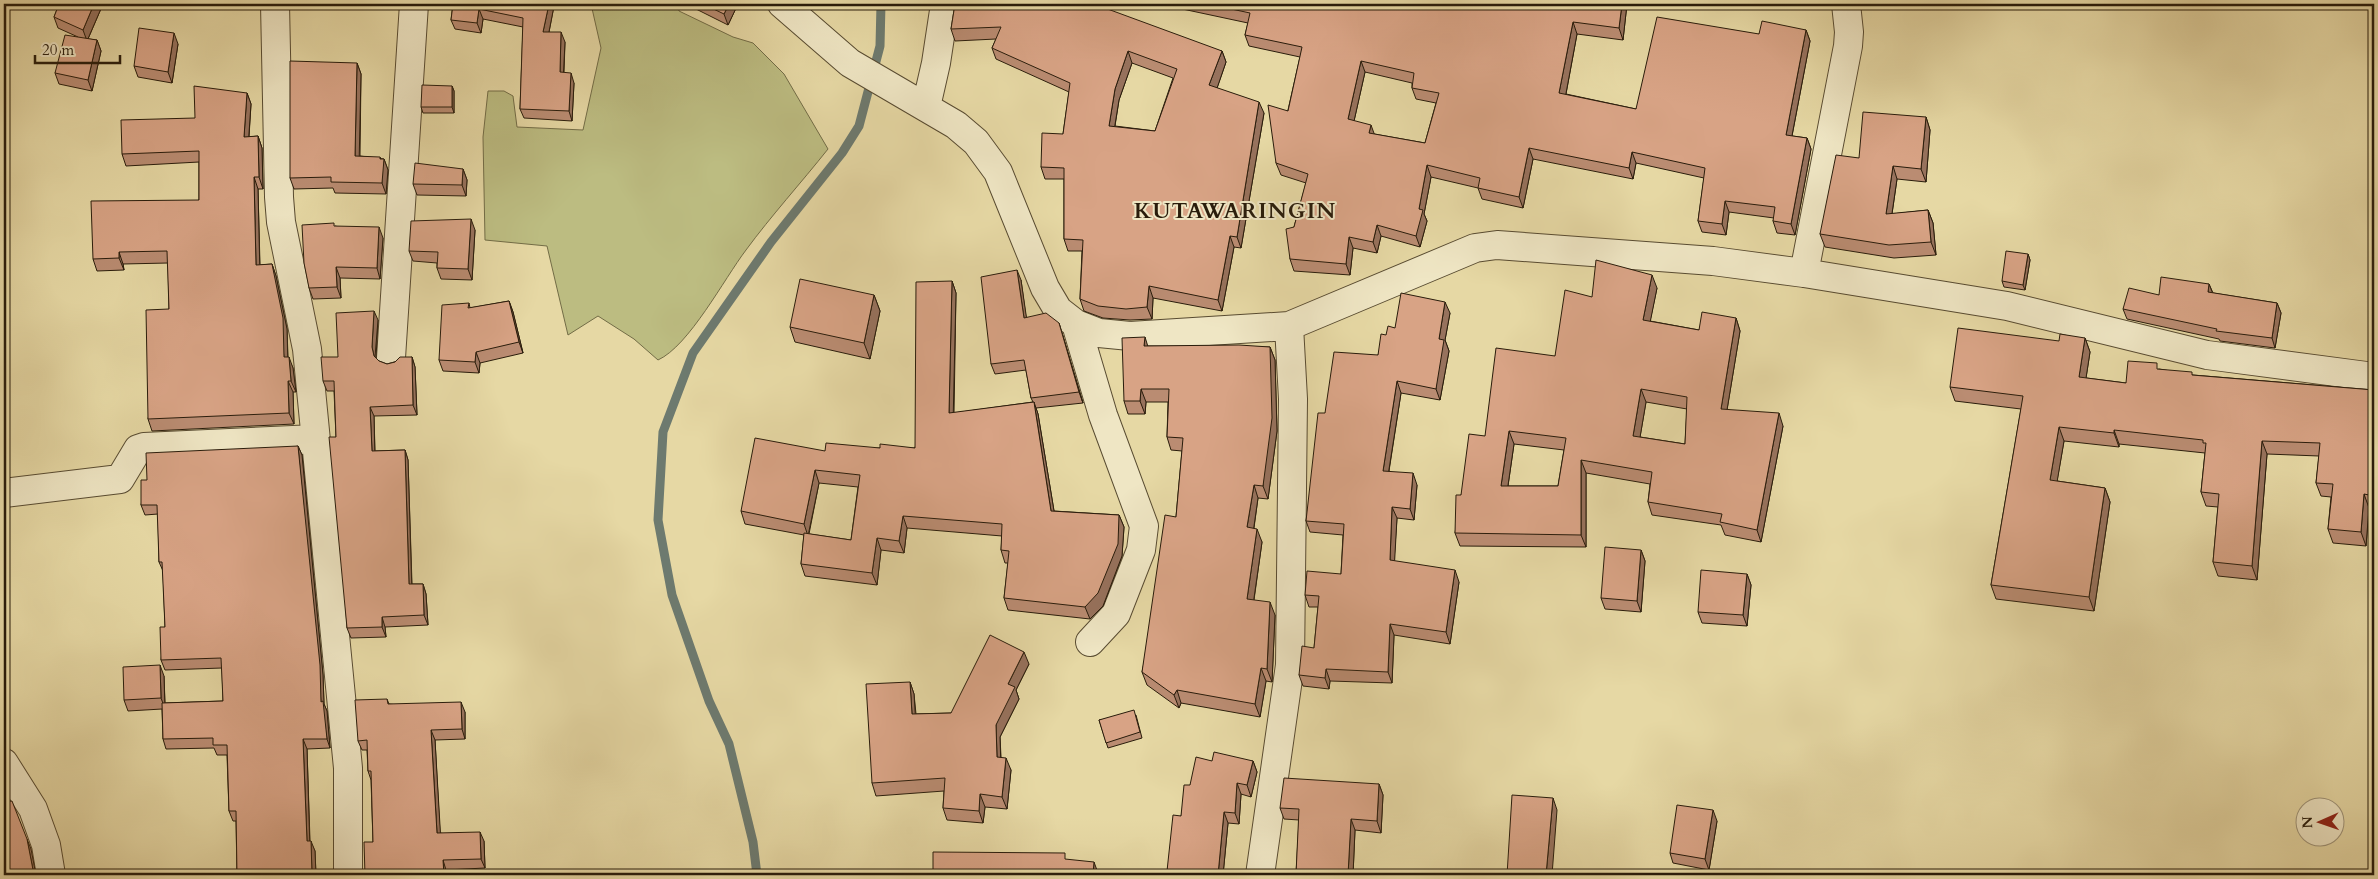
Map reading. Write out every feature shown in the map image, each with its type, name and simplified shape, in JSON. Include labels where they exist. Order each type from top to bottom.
[{"type":"street","points":[[275,4],[281,222],[307,349],[348,768],[348,875]]},
{"type":"street","points":[[391,358],[414,4]]},
{"type":"street","points":[[782,4],[850,63],[956,125],[976,142],[998,172],[1045,288],[1058,310],[1076,324],[1099,333],[1130,336],[1289,326],[1475,248],[1497,245],[1713,261],[1804,273],[2007,306],[2207,355],[2374,377]]},
{"type":"street","points":[[920,103],[936,63],[945,4]]},
{"type":"street","points":[[1804,273],[1848,46],[1849,32],[1846,4]]},
{"type":"street","points":[[1076,324],[1103,415],[1144,526],[1141,550],[1116,614],[1110,623],[1090,642]]},
{"type":"street","points":[[1260,875],[1290,665],[1293,399],[1289,326]]},
{"type":"street","points":[[4,493],[120,479],[138,449],[144,447],[315,439]]},
{"type":"street","points":[[4,763],[33,809],[46,845],[51,875]]},
{"type":"green space","points":[[591,4],[678,4],[679,11],[733,37],[753,43],[784,74],[828,149],[737,262],[694,327],[670,352],[658,360],[634,339],[598,316],[568,335],[547,246],[485,240],[483,137],[488,91],[504,91],[513,96],[517,127],[583,130],[601,48]]},
{"type":"building","points":[[59,4],[94,4],[83,30],[54,17]]},
{"type":"building","points":[[453,4],[549,4],[543,32],[561,32],[560,72],[571,73],[569,111],[520,109],[523,18],[479,9],[477,23],[451,20]]},
{"type":"building","points":[[703,4],[729,4],[724,14]]},
{"type":"building","points":[[955,4],[1094,4],[1222,51],[1209,85],[1259,102],[1237,237],[1230,236],[1218,300],[1149,286],[1147,307],[1126,309],[1098,306],[1080,299],[1083,240],[1064,239],[1064,168],[1041,167],[1042,133],[1063,134],[1070,83],[992,48],[1001,27],[951,29]],"holes":[[[1128,51],[1177,69],[1155,131],[1109,126],[1115,89]]]},
{"type":"building","points":[[1208,4],[1622,4],[1619,28],[1573,22],[1559,93],[1636,109],[1657,17],[1759,34],[1762,21],[1806,30],[1786,135],[1807,138],[1791,224],[1773,221],[1775,207],[1725,201],[1722,224],[1698,221],[1705,168],[1632,152],[1629,168],[1529,148],[1519,197],[1478,188],[1480,178],[1427,165],[1419,209],[1423,210],[1416,236],[1377,225],[1373,242],[1349,237],[1346,264],[1290,259],[1286,229],[1294,227],[1308,174],[1276,163],[1268,105],[1288,111],[1302,47],[1245,35],[1250,13]],"holes":[[[1361,61],[1414,73],[1412,88],[1439,93],[1425,143],[1369,133],[1371,125],[1348,119]]]},
{"type":"building","points":[[139,28],[174,33],[168,72],[134,66]]},
{"type":"building","points":[[65,35],[97,40],[88,80],[55,73]]},
{"type":"building","points":[[290,61],[357,63],[355,156],[380,157],[380,159],[384,159],[382,183],[331,182],[331,177],[290,178]]},
{"type":"building","points":[[422,85],[452,86],[452,107],[421,107]]},
{"type":"building","points":[[194,86],[247,93],[244,137],[258,136],[259,177],[254,177],[256,265],[272,264],[283,318],[284,357],[289,357],[291,381],[288,381],[289,413],[148,419],[146,310],[169,309],[167,251],[119,252],[119,258],[93,259],[91,201],[199,200],[199,151],[122,154],[121,120],[195,118]]},
{"type":"building","points":[[1863,112],[1926,117],[1921,169],[1893,166],[1886,214],[1928,210],[1931,242],[1889,245],[1820,234],[1836,155],[1859,158]]},
{"type":"building","points":[[415,163],[463,169],[462,185],[413,184]]},
{"type":"building","points":[[471,219],[468,269],[437,268],[438,252],[409,251],[411,221]]},
{"type":"building","points":[[334,223],[334,226],[379,227],[377,268],[336,267],[337,287],[309,288],[304,263],[302,225]]},
{"type":"building","points":[[2006,251],[2028,254],[2023,285],[2002,281]]},
{"type":"building","points":[[1596,260],[1652,275],[1643,320],[1699,330],[1702,312],[1736,318],[1721,409],[1779,413],[1757,530],[1720,522],[1722,514],[1648,502],[1652,472],[1581,460],[1581,535],[1455,533],[1456,495],[1461,495],[1469,434],[1485,436],[1496,348],[1555,356],[1565,290],[1592,297]],"holes":[[[1641,389],[1687,397],[1685,444],[1633,436]],[[1509,431],[1566,438],[1558,486],[1501,486]]]},
{"type":"building","points":[[1017,270],[1024,318],[1046,313],[1059,323],[1079,392],[1031,398],[1024,360],[991,364],[981,277]]},
{"type":"building","points":[[2161,277],[2209,284],[2208,292],[2277,303],[2272,338],[2216,331],[2217,329],[2123,309],[2129,288],[2159,295]]},
{"type":"building","points":[[800,279],[874,295],[864,343],[790,327]]},
{"type":"building","points":[[952,281],[949,413],[1034,402],[1051,511],[1119,515],[1118,544],[1098,593],[1085,607],[1004,598],[1009,551],[1001,550],[1002,524],[903,516],[899,541],[877,538],[872,573],[801,564],[804,533],[851,540],[860,475],[815,470],[804,524],[741,511],[755,438],[825,451],[826,443],[880,448],[880,444],[915,448],[916,282]]},
{"type":"building","points":[[1401,293],[1445,302],[1439,339],[1444,340],[1436,389],[1397,381],[1383,471],[1413,473],[1410,509],[1392,507],[1390,560],[1455,570],[1446,632],[1390,624],[1388,672],[1326,669],[1325,678],[1299,675],[1302,646],[1314,648],[1319,596],[1305,595],[1307,571],[1341,574],[1344,524],[1306,521],[1318,413],[1325,413],[1334,352],[1378,355],[1381,334],[1386,335],[1388,326],[1395,328]]},
{"type":"building","points":[[509,301],[519,342],[476,352],[475,362],[439,360],[442,305],[469,303],[468,308]]},
{"type":"building","points":[[374,311],[372,347],[374,356],[379,361],[387,364],[395,362],[400,357],[412,357],[413,405],[370,407],[372,451],[405,450],[409,584],[423,584],[424,615],[382,617],[382,627],[347,628],[329,437],[336,437],[334,381],[323,381],[321,357],[338,357],[336,313]]},
{"type":"building","points":[[1958,328],[2059,341],[2060,334],[2085,338],[2079,377],[2126,383],[2128,361],[2157,363],[2157,369],[2192,372],[2192,375],[2374,390],[2374,496],[2364,494],[2361,532],[2328,529],[2333,484],[2316,483],[2320,443],[2262,441],[2252,566],[2213,562],[2219,494],[2201,492],[2206,443],[2203,443],[2203,440],[2114,430],[2114,433],[2059,427],[2050,480],[2105,488],[2089,597],[1991,585],[2023,396],[1950,387]]},
{"type":"building","points":[[1145,337],[1144,346],[1239,345],[1270,347],[1272,418],[1263,486],[1254,485],[1247,527],[1257,529],[1247,599],[1270,602],[1267,669],[1261,668],[1255,704],[1177,690],[1174,695],[1142,672],[1165,515],[1176,517],[1183,438],[1167,437],[1169,389],[1141,389],[1140,401],[1124,401],[1122,338]]},
{"type":"building","points":[[298,446],[320,665],[321,702],[323,701],[327,739],[303,739],[307,841],[311,841],[312,875],[237,875],[236,811],[229,811],[227,745],[213,745],[213,738],[163,739],[162,703],[223,701],[221,658],[161,660],[160,627],[165,627],[162,562],[159,562],[157,505],[141,505],[141,480],[147,480],[146,453]]},
{"type":"building","points":[[1605,547],[1641,550],[1637,601],[1601,598]]},
{"type":"building","points":[[1701,570],[1747,574],[1743,615],[1698,612]]},
{"type":"building","points":[[990,635],[1024,652],[1008,684],[1015,687],[996,725],[997,757],[1006,758],[1002,797],[980,794],[979,811],[943,808],[945,778],[872,783],[866,684],[910,682],[912,714],[951,713]]},
{"type":"building","points":[[160,665],[161,698],[124,700],[123,667]]},
{"type":"building","points":[[387,699],[388,704],[461,702],[462,729],[431,730],[437,833],[480,832],[481,859],[443,860],[444,875],[365,875],[364,842],[373,842],[371,771],[368,771],[367,740],[358,741],[355,700]]},
{"type":"building","points":[[1134,710],[1140,732],[1106,743],[1099,720]]},
{"type":"building","points":[[1214,752],[1253,761],[1247,785],[1237,783],[1235,813],[1224,812],[1218,875],[1178,875],[1178,872],[1167,871],[1173,815],[1181,816],[1184,785],[1190,785],[1196,757],[1212,761]]},
{"type":"building","points":[[1284,778],[1379,784],[1377,821],[1351,819],[1348,875],[1283,875],[1296,874],[1299,809],[1280,808]]},
{"type":"building","points":[[1512,795],[1553,798],[1546,875],[1507,875]]},
{"type":"building","points":[[12,801],[27,839],[34,875],[4,875],[4,802]]},
{"type":"building","points":[[1677,805],[1713,810],[1705,859],[1670,853]]},
{"type":"building","points":[[933,852],[1065,853],[1065,859],[1094,862],[1093,875],[933,875]]},
{"type":"waterway","points":[[757,875],[753,842],[729,744],[709,701],[672,595],[658,520],[663,432],[693,353],[771,242],[842,153],[859,126],[880,46],[881,4]]},
{"type":"district","name":"KUTAWARINGIN","points":[[1235,211]]}]
